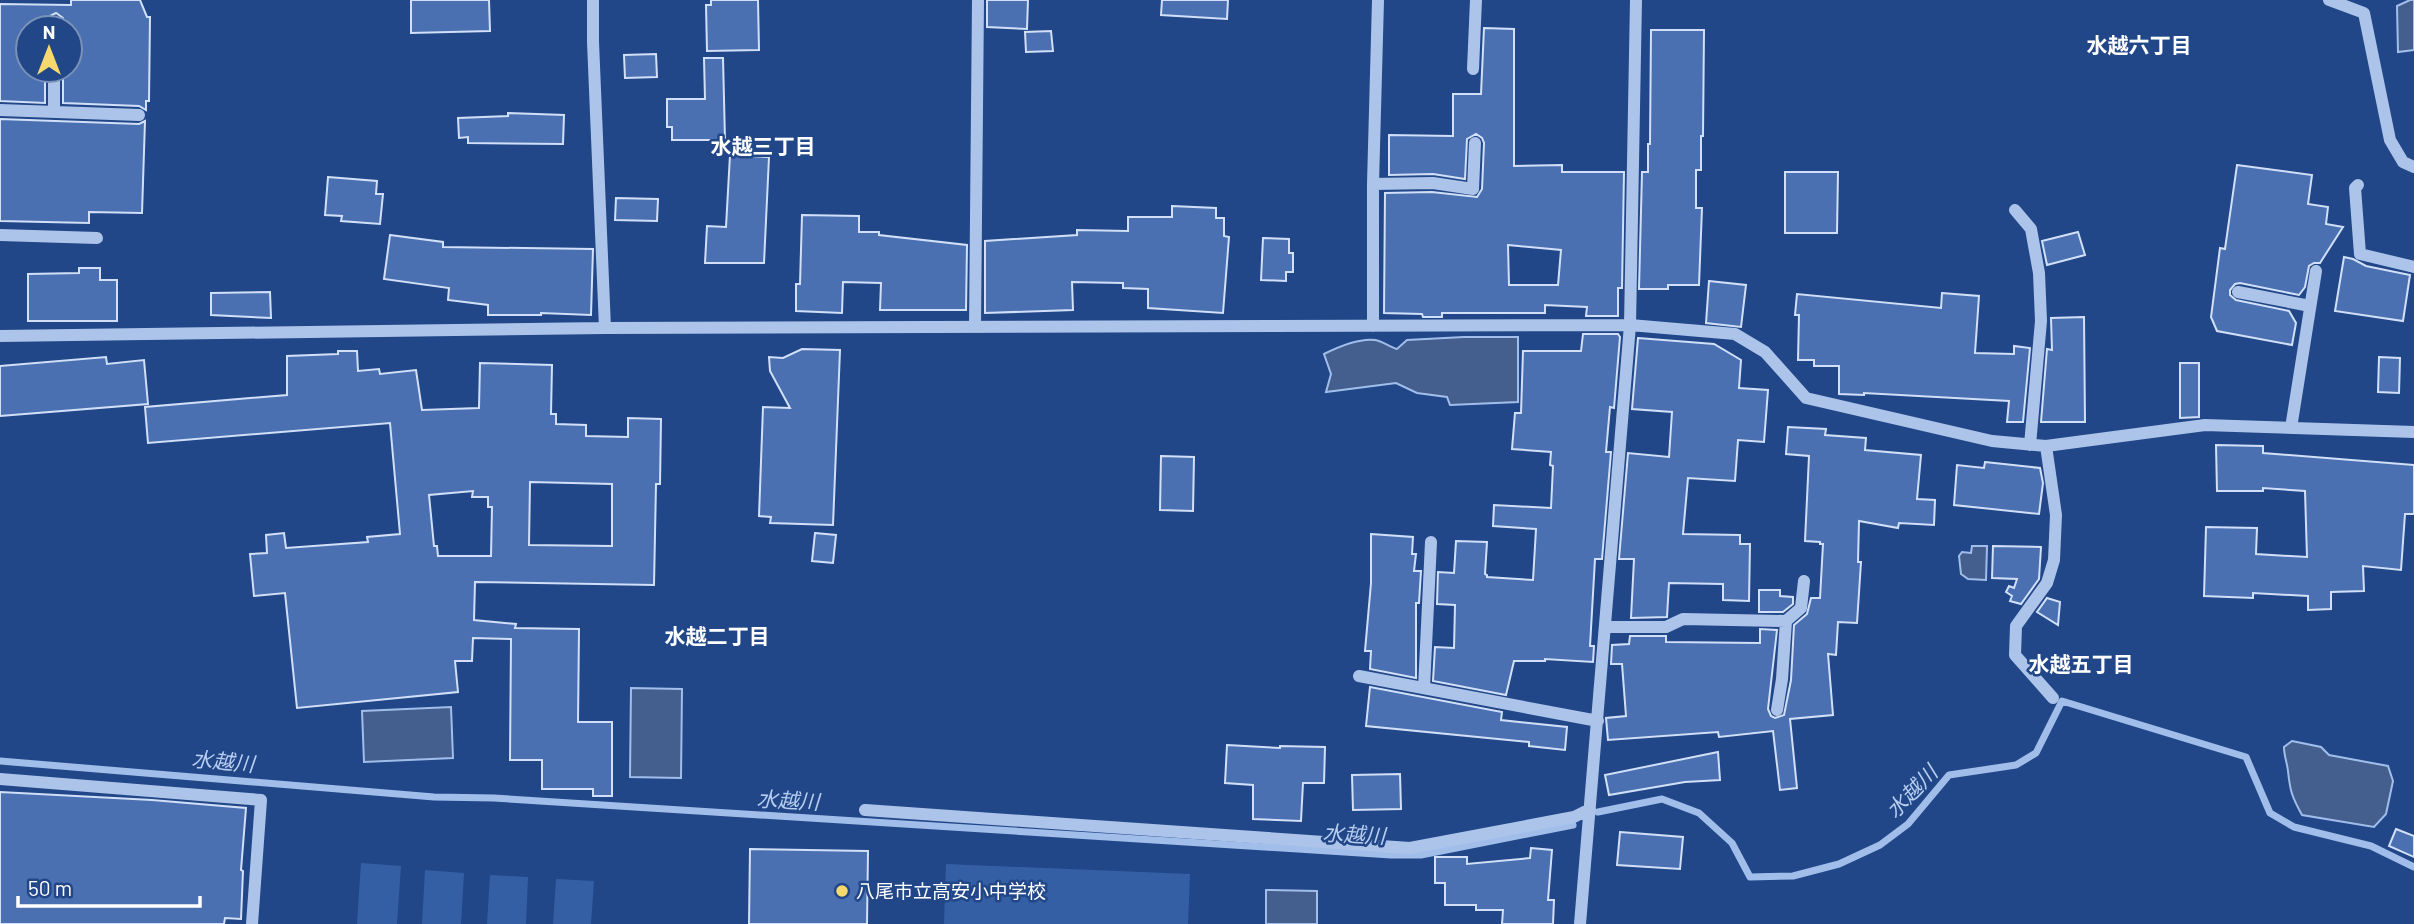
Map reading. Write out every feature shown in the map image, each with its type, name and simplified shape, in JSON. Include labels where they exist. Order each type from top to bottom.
[{"type":"street","points":[[593,0],[605,328]]},
{"type":"street","points":[[975,327],[978,0]]},
{"type":"street","points":[[1373,326],[1373,184],[1378,0]]},
{"type":"street","points":[[1473,69],[1476,0]]},
{"type":"street","points":[[1580,924],[1630,325],[1636,0]]},
{"type":"street","points":[[2329,0],[2364,13],[2390,139],[2403,162],[2414,167]]},
{"type":"street","points":[[54,84],[54,112]]},
{"type":"street","points":[[0,110],[139,115]]},
{"type":"street","points":[[1373,184],[1433,183],[1473,189],[1475,143]]},
{"type":"street","points":[[2358,186],[2355,188],[2360,254],[2414,267]]},
{"type":"street","points":[[2015,210],[2031,229],[2039,273],[2041,321],[2030,445]]},
{"type":"street","points":[[0,235],[97,237]]},
{"type":"street","points":[[2291,428],[2316,271]]},
{"type":"street","points":[[2238,292],[2310,306]]},
{"type":"street","points":[[0,336],[605,328],[1630,325],[1735,334],[1765,352],[1806,398],[1992,441],[2046,446],[2204,425],[2414,432]]},
{"type":"street","points":[[2046,446],[2056,515],[2054,560],[2047,583],[2016,626],[2015,655],[2053,698]]},
{"type":"street","points":[[1424,688],[1431,541]]},
{"type":"street","points":[[1606,627],[1666,627],[1683,619],[1786,621],[1801,608],[1804,582]]},
{"type":"street","points":[[1777,710],[1786,621]]},
{"type":"street","points":[[1359,676],[1598,721]]},
{"type":"street","points":[[0,779],[261,800],[252,924]]},
{"type":"street","points":[[865,810],[1410,848],[1574,817],[1590,809]]},
{"type":"shaded area","points":[[2414,0],[2414,50],[2398,52],[2397,6]]},
{"type":"shaded area","points":[[1518,337],[1518,402],[1450,405],[1447,397],[1417,393],[1396,383],[1326,392],[1331,374],[1324,354],[1342,346],[1362,340],[1375,340],[1397,349],[1407,340]]},
{"type":"shaded area","points":[[1972,546],[1987,546],[1986,580],[1968,579],[1961,574],[1959,556],[1962,552],[1971,553]]},
{"type":"shaded area","points":[[631,688],[682,689],[681,778],[630,777]]},
{"type":"shaded area","points":[[451,707],[453,758],[364,762],[362,711]]},
{"type":"shaded area","points":[[2292,741],[2321,747],[2329,755],[2388,766],[2393,781],[2386,814],[2374,827],[2302,815],[2292,794],[2284,753],[2284,747]]},
{"type":"shaded area","points":[[361,863],[401,866],[397,924],[357,924]]},
{"type":"shaded area","points":[[946,864],[1190,874],[1188,924],[944,924]]},
{"type":"shaded area","points":[[425,870],[464,873],[461,924],[422,924]]},
{"type":"shaded area","points":[[490,875],[528,877],[526,924],[487,924]]},
{"type":"shaded area","points":[[556,879],[594,881],[591,924],[553,924]]},
{"type":"shaded area","points":[[1266,890],[1317,891],[1317,924],[1266,924]]},
{"type":"building","points":[[71,0],[140,0],[147,17],[150,17],[149,101],[146,101],[146,110],[139,106],[63,103],[63,84],[84,84],[84,14],[14,14],[14,84],[45,84],[45,103],[0,101],[0,4],[71,5]]},
{"type":"building","points":[[411,0],[489,0],[490,31],[411,33]]},
{"type":"building","points":[[711,0],[758,0],[759,50],[707,51],[706,5],[711,5]]},
{"type":"building","points":[[987,0],[1028,0],[1027,29],[987,27]]},
{"type":"building","points":[[1162,0],[1228,0],[1227,19],[1161,15]]},
{"type":"building","points":[[1484,28],[1514,29],[1514,166],[1562,165],[1562,172],[1624,172],[1622,288],[1618,288],[1618,316],[1586,316],[1587,307],[1545,305],[1545,313],[1442,313],[1442,317],[1423,317],[1422,314],[1384,313],[1385,193],[1432,192],[1477,197],[1482,189],[1484,143],[1476,134],[1467,139],[1465,179],[1433,174],[1389,175],[1389,135],[1453,136],[1453,94],[1481,94]],"holes":[[[1508,245],[1561,250],[1558,285],[1509,285]]]},
{"type":"building","points":[[1651,30],[1704,30],[1703,136],[1701,170],[1696,170],[1696,208],[1702,208],[1699,285],[1668,285],[1668,289],[1639,289],[1642,172],[1648,172],[1650,144]]},
{"type":"building","points":[[1051,31],[1053,51],[1026,52],[1025,32]]},
{"type":"building","points":[[656,54],[657,77],[625,78],[624,55]]},
{"type":"building","points":[[704,58],[723,58],[725,140],[672,140],[672,127],[667,127],[667,99],[705,99]]},
{"type":"building","points":[[508,113],[564,115],[563,144],[468,143],[468,137],[459,138],[458,118],[508,116]]},
{"type":"building","points":[[0,119],[139,124],[145,121],[142,213],[89,212],[89,223],[0,221]]},
{"type":"building","points":[[730,155],[769,157],[764,263],[705,263],[707,226],[726,227]]},
{"type":"building","points":[[2237,165],[2312,175],[2308,204],[2328,207],[2326,224],[2343,227],[2320,263],[2309,266],[2305,287],[2299,295],[2240,283],[2230,290],[2230,295],[2236,300],[2289,311],[2296,323],[2292,345],[2217,331],[2211,317],[2220,248],[2225,249]]},
{"type":"building","points":[[1785,172],[1838,172],[1837,233],[1785,233]]},
{"type":"building","points":[[328,177],[377,181],[376,194],[383,194],[380,224],[341,221],[342,216],[325,215]]},
{"type":"building","points":[[616,198],[658,199],[657,221],[615,220]]},
{"type":"building","points":[[1172,206],[1216,208],[1216,218],[1224,218],[1224,236],[1229,237],[1223,313],[1148,308],[1148,289],[1123,288],[1123,283],[1072,282],[1073,310],[985,313],[985,241],[1077,235],[1077,230],[1128,231],[1128,217],[1172,217]]},
{"type":"building","points":[[802,215],[859,216],[859,232],[879,232],[879,235],[967,245],[966,310],[880,310],[881,283],[843,282],[842,313],[796,311],[796,284],[800,284]]},
{"type":"building","points":[[2078,232],[2085,255],[2047,265],[2042,241]]},
{"type":"building","points":[[390,235],[443,242],[443,247],[593,249],[591,315],[488,315],[488,305],[448,300],[449,288],[384,279]]},
{"type":"building","points":[[1263,238],[1289,239],[1289,253],[1293,253],[1293,272],[1286,272],[1286,281],[1261,280]]},
{"type":"building","points":[[2344,257],[2366,266],[2410,275],[2403,321],[2335,311]]},
{"type":"building","points":[[79,268],[100,268],[100,280],[117,280],[117,321],[28,321],[28,274],[79,273]]},
{"type":"building","points":[[1709,281],[1746,285],[1741,327],[1706,323]]},
{"type":"building","points":[[270,292],[271,318],[211,315],[211,293]]},
{"type":"building","points":[[1942,293],[1979,296],[1975,353],[2014,354],[2014,346],[2030,348],[2023,422],[2007,422],[2009,401],[1839,394],[1839,366],[1814,366],[1814,360],[1798,360],[1799,315],[1795,315],[1797,294],[1941,308]]},
{"type":"building","points":[[2084,317],[2085,422],[2041,422],[2047,349],[2052,350],[2051,318]]},
{"type":"building","points":[[1583,334],[1618,334],[1620,337],[1614,408],[1610,407],[1606,452],[1611,452],[1602,559],[1595,559],[1590,646],[1594,646],[1593,662],[1545,659],[1514,661],[1506,695],[1433,681],[1435,647],[1454,648],[1455,605],[1437,604],[1438,572],[1454,573],[1456,541],[1487,542],[1487,577],[1533,580],[1536,529],[1493,526],[1494,505],[1551,508],[1551,452],[1512,449],[1515,413],[1521,413],[1523,351],[1581,351]]},
{"type":"building","points":[[1638,338],[1714,344],[1741,360],[1739,388],[1768,390],[1764,442],[1738,440],[1735,481],[1688,478],[1683,534],[1740,535],[1740,544],[1750,544],[1749,601],[1723,600],[1723,584],[1669,583],[1667,617],[1631,618],[1634,559],[1619,559],[1628,453],[1669,457],[1672,412],[1632,409]]},
{"type":"building","points":[[802,349],[840,350],[833,525],[770,523],[771,517],[759,516],[763,407],[790,408],[770,371],[769,357],[783,358]]},
{"type":"building","points":[[338,351],[357,351],[358,371],[379,369],[380,374],[416,370],[422,410],[479,408],[480,363],[552,365],[551,414],[556,414],[556,424],[586,425],[586,436],[628,437],[628,418],[661,419],[660,484],[656,484],[654,585],[475,582],[474,620],[516,624],[515,628],[579,629],[578,722],[612,722],[612,796],[593,796],[593,789],[542,789],[542,760],[510,760],[511,639],[473,638],[472,661],[455,661],[458,692],[297,708],[285,593],[254,596],[250,554],[267,553],[266,535],[284,533],[286,548],[368,542],[367,537],[400,534],[390,423],[148,443],[145,407],[287,395],[287,356],[338,354]],"holes":[[[530,482],[612,484],[612,546],[529,545]],[[473,491],[472,497],[488,497],[488,507],[492,507],[491,556],[438,556],[437,546],[434,546],[429,495]]]},
{"type":"building","points":[[106,357],[107,364],[144,360],[148,404],[0,416],[0,366]]},
{"type":"building","points":[[2379,357],[2400,358],[2399,393],[2378,392]]},
{"type":"building","points":[[2180,363],[2199,363],[2199,417],[2180,418]]},
{"type":"building","points":[[1788,427],[1826,429],[1825,435],[1866,438],[1865,450],[1921,455],[1917,499],[1935,500],[1934,525],[1899,523],[1898,528],[1859,521],[1858,562],[1861,562],[1857,623],[1838,622],[1836,655],[1828,654],[1833,715],[1790,719],[1797,788],[1780,790],[1773,731],[1719,737],[1718,732],[1608,740],[1606,718],[1626,716],[1622,664],[1611,664],[1612,645],[1629,644],[1630,636],[1666,636],[1666,642],[1760,643],[1760,629],[1777,630],[1768,709],[1775,718],[1784,715],[1791,680],[1794,625],[1807,614],[1811,598],[1820,598],[1823,544],[1805,541],[1809,456],[1786,454]]},
{"type":"building","points":[[2216,445],[2263,446],[2263,453],[2414,465],[2414,514],[2405,514],[2401,570],[2363,566],[2364,591],[2331,592],[2331,609],[2308,610],[2308,596],[2253,593],[2253,598],[2204,596],[2206,527],[2257,528],[2256,554],[2307,557],[2305,491],[2263,488],[2263,491],[2217,491]]},
{"type":"building","points":[[1161,456],[1194,457],[1193,511],[1160,510]]},
{"type":"building","points":[[1985,462],[2040,468],[2043,483],[2039,514],[1954,505],[1957,465],[1984,468]]},
{"type":"building","points":[[815,533],[836,535],[833,563],[812,561]]},
{"type":"building","points":[[1371,534],[1413,537],[1412,554],[1416,554],[1414,571],[1421,571],[1419,603],[1416,603],[1416,678],[1370,669],[1371,651],[1365,651],[1371,583]]},
{"type":"building","points":[[1993,546],[2041,547],[2039,579],[2021,604],[2010,601],[2012,596],[2006,592],[2009,586],[2014,588],[2017,579],[1992,578]]},
{"type":"building","points":[[1759,590],[1780,590],[1780,596],[1793,597],[1793,604],[1783,612],[1759,612]]},
{"type":"building","points":[[2047,598],[2060,602],[2058,625],[2037,612]]},
{"type":"building","points":[[1370,687],[1502,712],[1501,720],[1567,727],[1565,750],[1529,746],[1529,742],[1366,726]]},
{"type":"building","points":[[1227,745],[1325,747],[1324,783],[1303,783],[1301,821],[1253,819],[1253,785],[1225,783]]},
{"type":"building","points":[[1718,752],[1720,780],[1685,782],[1609,795],[1605,775]]},
{"type":"building","points":[[1400,774],[1401,809],[1353,810],[1352,775]]},
{"type":"building","points":[[0,792],[246,808],[241,870],[241,919],[225,918],[224,924],[0,924]]},
{"type":"building","points":[[2396,829],[2414,836],[2414,857],[2389,846]]},
{"type":"building","points":[[1620,832],[1683,837],[1680,869],[1617,865]]},
{"type":"building","points":[[1531,848],[1552,850],[1548,900],[1554,900],[1553,924],[1502,924],[1503,910],[1476,910],[1476,905],[1445,905],[1445,883],[1435,883],[1435,857],[1467,857],[1467,864],[1530,858]]},
{"type":"building","points":[[750,849],[868,851],[867,924],[749,924]]},
{"type":"waterway","name":"水越川","points":[[1598,812],[1662,799],[1699,813],[1732,843],[1750,877],[1793,876],[1839,864],[1880,845],[1908,824],[1949,775],[2016,765],[2036,753],[2062,701],[2246,757],[2270,813],[2294,827],[2371,846],[2414,867]]},
{"type":"waterway","name":"水越川","points":[[0,761],[434,797],[494,798],[1391,855],[1421,855],[1573,825]]},
{"type":"place","name":"八尾市立高安小中学校","points":[[842,891]]},
{"type":"district","name":"水越六丁目","points":[[2139,46]]},
{"type":"district","name":"水越三丁目","points":[[763,147]]},
{"type":"district","name":"水越二丁目","points":[[717,637]]},
{"type":"district","name":"水越五丁目","points":[[2081,665]]}]
